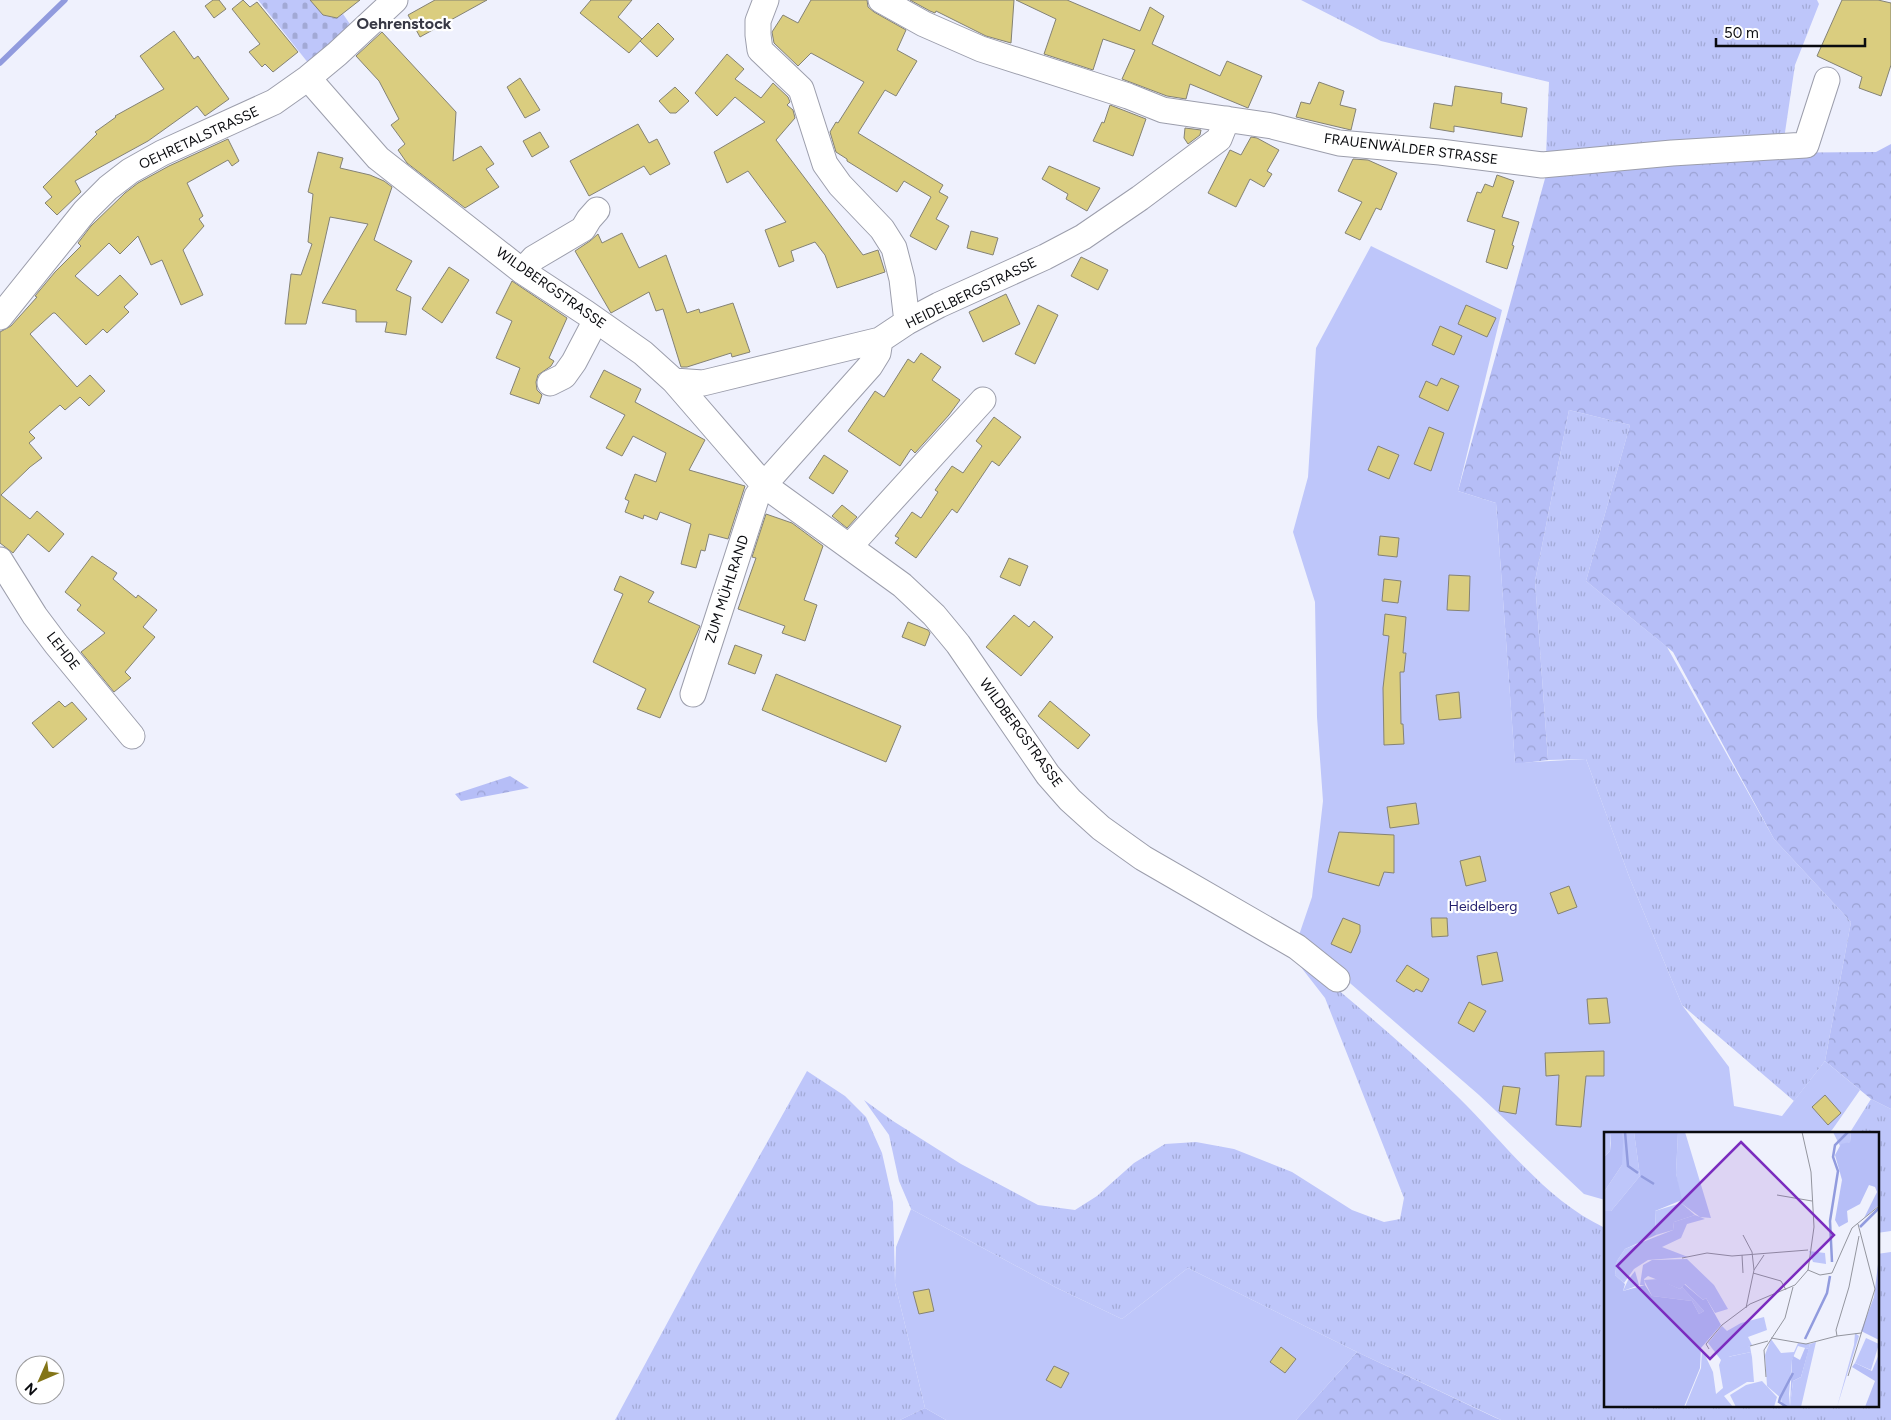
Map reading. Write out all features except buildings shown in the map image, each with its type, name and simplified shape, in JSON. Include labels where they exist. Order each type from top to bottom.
[{"type":"street","name":"OEHRETALSTRASSE","points":[[0,317],[85,211],[108,188],[130,171],[162,153],[274,102],[308,78],[337,54],[395,0]]},
{"type":"street","points":[[766,0],[758,21],[760,50],[801,89],[825,164],[840,185],[882,229],[894,248],[902,279],[906,322]]},
{"type":"street","name":"FRAUENWÄLDER STRASSE","points":[[881,0],[924,24],[982,49],[1128,96],[1163,110],[1272,126],[1339,143],[1440,152],[1542,165],[1672,153],[1806,145],[1827,80]]},
{"type":"street","name":"WILDBERGSTRASSE","points":[[308,78],[378,158],[522,271],[643,353],[674,381],[764,485],[850,546],[902,586],[934,615],[958,644],[1048,775],[1070,800],[1101,828],[1143,858],[1297,947],[1337,979]]},
{"type":"street","name":"HEIDELBERGSTRASSE","points":[[674,381],[704,383],[880,340],[906,322],[939,305],[1045,257],[1083,237],[1140,198],[1219,139],[1227,119]]},
{"type":"street","points":[[522,271],[534,258],[583,229],[597,210]]},
{"type":"street","points":[[550,382],[564,376],[574,362],[596,320]]},
{"type":"street","points":[[764,485],[870,366],[878,353],[880,340]]},
{"type":"street","points":[[850,546],[984,400]]},
{"type":"street","name":"ZUM MÜHLRAND","points":[[693,694],[757,496],[764,485]]},
{"type":"street","name":"LEHDE","points":[[0,560],[35,616],[132,736]]},
{"type":"green space","points":[[258,0],[316,0],[323,15],[337,18],[343,14],[352,27],[309,64]]},
{"type":"green space","points":[[1301,0],[1817,0],[1819,4],[1795,65],[1784,139],[1546,156],[1549,82],[1381,41]]},
{"type":"green space","points":[[1891,144],[1891,1109],[1871,1099],[1825,1061],[1851,922],[1774,839],[1673,652],[1586,581],[1630,425],[1569,410],[1535,581],[1548,760],[1515,764],[1496,503],[1458,491],[1546,175],[1763,153],[1876,152]]},
{"type":"green space","name":"Heidelberg","points":[[1371,246],[1502,310],[1458,491],[1496,503],[1515,763],[1586,759],[1630,879],[1682,1005],[1729,1067],[1734,1106],[1782,1116],[1825,1061],[1860,1090],[1829,1132],[1604,1132],[1604,1200],[1584,1194],[1479,1095],[1298,938],[1312,897],[1323,801],[1317,717],[1315,602],[1293,532],[1308,477],[1316,348]]},
{"type":"green space","points":[[1569,410],[1630,425],[1586,581],[1667,647],[1774,839],[1851,922],[1825,1061],[1794,1101],[1682,1005],[1630,879],[1586,759],[1548,760],[1535,581]]},
{"type":"green space","points":[[510,776],[529,788],[461,801],[455,794]]},
{"type":"green space","points":[[1283,944],[1416,1057],[1475,1114],[1544,1186],[1583,1216],[1604,1227],[1604,1408],[1878,1408],[1878,1254],[1891,1252],[1891,1420],[1501,1420],[1357,1352],[1188,1268],[1122,1319],[1057,1288],[911,1209],[899,1181],[889,1135],[864,1100],[893,1121],[961,1164],[1038,1205],[1075,1210],[1097,1196],[1134,1163],[1165,1144],[1196,1142],[1234,1149],[1292,1172],[1352,1210],[1384,1222],[1400,1219],[1404,1198],[1325,998]]},
{"type":"green space","points":[[807,1071],[845,1096],[866,1117],[882,1153],[893,1202],[895,1283],[925,1408],[900,1420],[615,1420],[699,1264]]},
{"type":"green space","points":[[1871,1099],[1891,1109],[1891,1231],[1878,1233],[1878,1132],[1850,1132]]},
{"type":"green space","points":[[911,1209],[1057,1288],[1122,1319],[1188,1268],[1357,1352],[1296,1420],[946,1420],[925,1408],[895,1283],[896,1247]]},
{"type":"green space","points":[[1357,1352],[1496,1418],[1501,1420],[1296,1420]]},
{"type":"green space","points":[[925,1408],[946,1420],[900,1420]]},
{"type":"waterway","points":[[0,63],[65,0]]},
{"type":"district","name":"Oehrenstock","points":[[404,23]]}]
